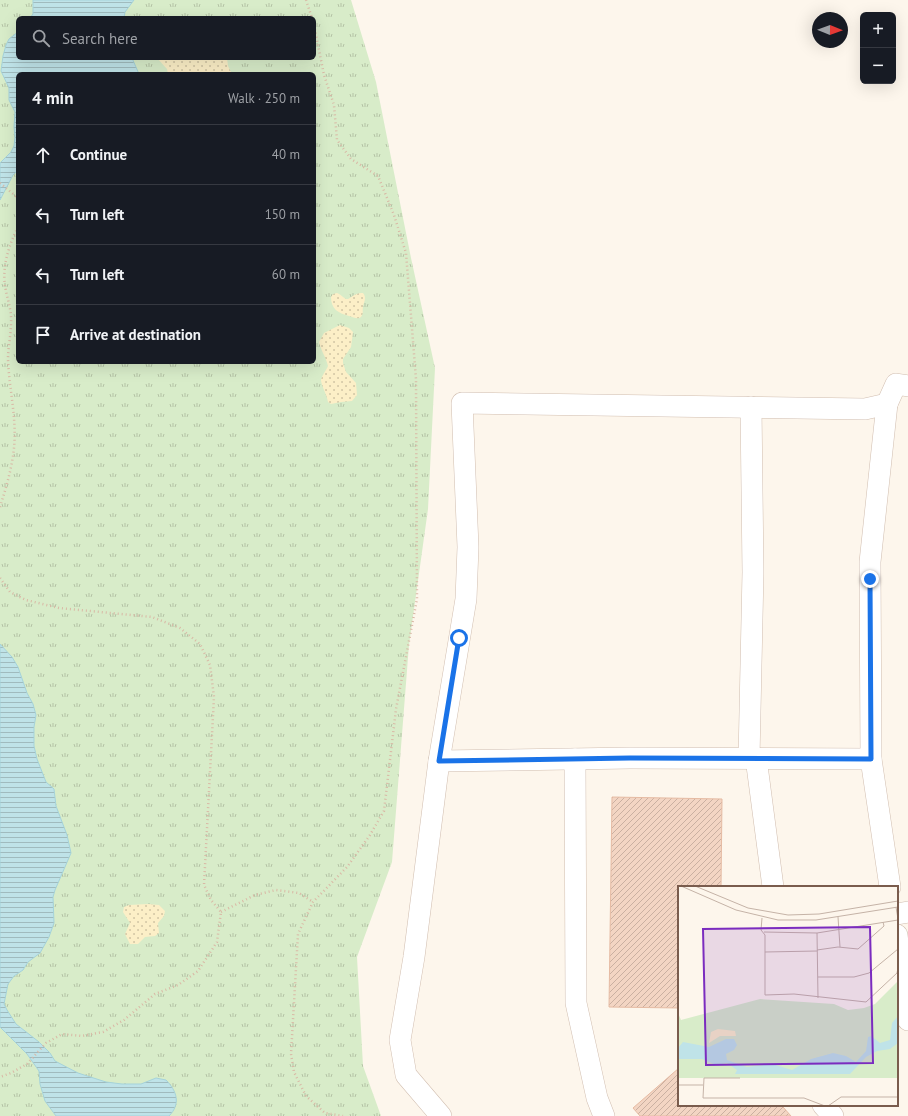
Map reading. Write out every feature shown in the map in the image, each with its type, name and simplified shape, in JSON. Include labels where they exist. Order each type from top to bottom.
[{"type":"lane","points":[[890,886],[871,759],[870,562],[887,404],[896,384],[908,386]]},
{"type":"lane","points":[[441,1116],[406,1075],[400,1040],[414,957],[439,761],[466,599],[468,547],[462,403],[865,409],[887,404]]},
{"type":"lane","points":[[751,407],[753,758],[773,886]]},
{"type":"lane","points":[[439,761],[753,758],[871,759]]},
{"type":"lane","points":[[574,759],[576,1003],[597,1098],[604,1116]]},
{"type":"lane","points":[[898,914],[908,912]]},
{"type":"lane","points":[[898,943],[908,1020]]},
{"type":"lane","points":[[824,1106],[833,1116]]},
{"type":"path","points":[[306,0],[311,16]]},
{"type":"path","points":[[316,35],[324,75],[334,106],[337,140],[351,159],[378,176],[394,216],[406,253],[416,379],[417,599],[396,709],[384,811],[370,835],[347,867],[313,902],[298,934],[291,1054],[294,1072],[306,1096],[325,1113],[343,1116]]},
{"type":"path","points":[[0,183],[16,195]]},
{"type":"path","points":[[0,507],[9,478],[14,447],[13,409],[8,358],[12,322],[10,303],[5,286],[5,269],[8,252],[16,233]]},
{"type":"path","points":[[0,578],[10,592],[26,600],[59,608],[152,617],[180,628],[200,644],[210,665],[214,697],[204,885],[211,900],[221,912],[217,942],[198,971],[178,985],[155,994],[124,1020],[103,1032],[82,1036],[62,1034],[46,1043],[27,1064],[0,1077]]},
{"type":"path","points":[[221,912],[256,896],[276,890],[299,893],[313,902]]},
{"type":"green space","points":[[0,0],[351,0],[376,82],[411,258],[435,368],[428,509],[409,645],[392,862],[357,957],[363,1066],[381,1116],[0,1116]]},
{"type":"sand","points":[[159,60],[227,60],[231,72],[168,72],[167,69]]},
{"type":"sand","points":[[337,293],[348,299],[357,294],[363,293],[365,298],[361,317],[355,318],[336,310],[332,305],[331,297],[333,294]]},
{"type":"sand","points":[[340,325],[349,328],[353,332],[351,347],[343,359],[343,363],[346,372],[356,383],[357,395],[352,401],[331,404],[328,402],[321,382],[322,376],[328,366],[319,342],[324,333]]},
{"type":"sand","points":[[129,905],[159,905],[165,911],[164,916],[158,923],[159,933],[155,936],[145,937],[138,944],[130,944],[125,934],[130,923],[123,912],[124,907]]},
{"type":"water","points":[[33,0],[134,0],[125,12],[124,16],[32,16],[33,14]]},
{"type":"water","points":[[16,34],[16,60],[133,60],[138,72],[16,72],[16,172],[0,200],[0,163],[11,152],[14,146],[15,137],[15,112],[9,100],[9,88],[1,71],[3,56],[9,39]]},
{"type":"water","points":[[0,644],[12,657],[18,667],[27,693],[33,704],[36,715],[34,727],[34,746],[37,759],[46,782],[54,789],[56,806],[67,835],[71,853],[53,897],[54,923],[49,937],[40,953],[28,962],[23,970],[14,976],[8,984],[4,1004],[16,1024],[39,1042],[50,1053],[55,1061],[78,1073],[106,1082],[122,1084],[141,1084],[156,1078],[166,1080],[173,1089],[176,1098],[175,1107],[169,1116],[56,1116],[45,1101],[40,1084],[39,1071],[27,1054],[0,1027]]},
{"type":"building","points":[[612,797],[722,799],[721,886],[678,886],[678,1008],[609,1007]]},
{"type":"building","points":[[678,1069],[678,1106],[781,1106],[791,1116],[640,1116],[633,1108]]},
{"type":"route","points":[[459,638],[439,761],[630,758],[871,759],[870,579]]}]
